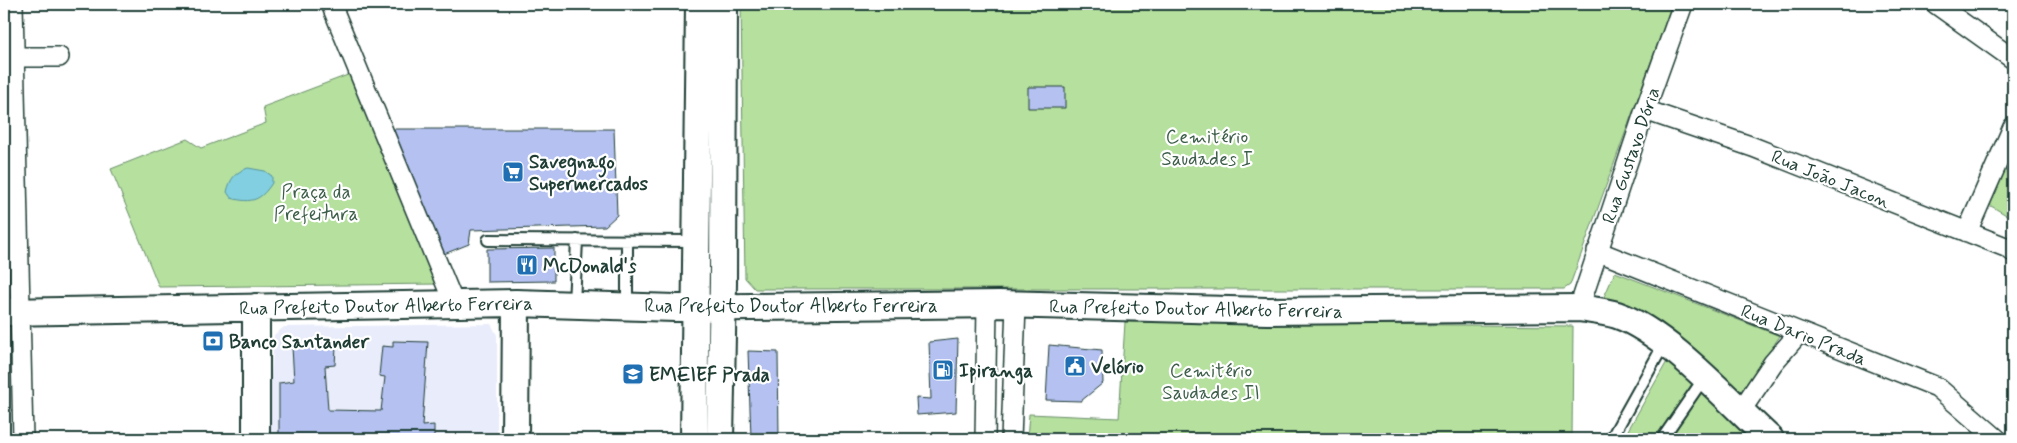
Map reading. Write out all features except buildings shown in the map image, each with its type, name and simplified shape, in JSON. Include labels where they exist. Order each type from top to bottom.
[{"type":"main road","points":[[694,439],[694,308],[699,4]]},
{"type":"main road","points":[[720,439],[723,306],[724,4]]},
{"type":"main road","name":"Rua Prefeito Doutor Alberto Ferreira","points":[[11,312],[256,307],[455,306],[516,303],[694,308],[723,306],[987,304],[1267,311],[1579,308],[1616,315],[1644,327],[1665,343],[1770,439]]},
{"type":"main road","points":[[515,439],[516,303]]},
{"type":"main road","points":[[256,307],[256,439]]},
{"type":"street","points":[[13,4],[8,57],[11,312],[23,439]]},
{"type":"street","points":[[331,4],[455,306]]},
{"type":"street","name":"Rua Gustavo Dória","points":[[1579,308],[1645,110],[1684,4]]},
{"type":"street","points":[[1936,4],[2013,60]]},
{"type":"street","points":[[8,57],[59,57]]},
{"type":"street","name":"Rua João Jacon","points":[[1645,110],[1753,147],[1967,232],[2011,247]]},
{"type":"street","points":[[1967,232],[2013,127]]},
{"type":"street","name":"Rua Dario Prada","points":[[1597,251],[1937,387],[1998,439]]},
{"type":"street","points":[[985,439],[987,304]]},
{"type":"street","points":[[1011,439],[1016,305]]},
{"type":"street","points":[[1740,412],[1772,363],[1800,332]]},
{"type":"lane","points":[[488,240],[695,241]]},
{"type":"lane","points":[[574,304],[577,240]]},
{"type":"lane","points":[[627,240],[627,306]]},
{"type":"lane","points":[[1611,439],[1665,343]]},
{"type":"lane","points":[[1662,439],[1704,378]]},
{"type":"shaded area","points":[[491,324],[497,335],[497,439],[267,439],[274,335],[284,327]]},
{"type":"green space","name":"Cemitério Saudades I","points":[[741,4],[1672,4],[1570,285],[1564,289],[755,289],[745,278]]},
{"type":"green space","name":"Praça da Prefeitura","points":[[353,73],[441,284],[159,287],[111,169],[187,139],[201,148],[266,123],[263,107]]},
{"type":"green space","points":[[2013,140],[2013,219],[1986,203]]},
{"type":"green space","points":[[1615,272],[1780,336],[1739,395],[1664,326],[1604,297]]},
{"type":"green space","name":"Cemitério Saudades II","points":[[1125,322],[1573,326],[1572,439],[1027,439],[1029,414],[1119,418]]},
{"type":"green space","points":[[1669,358],[1758,439],[1623,439]]},
{"type":"water","points":[[248,168],[265,171],[272,176],[272,183],[260,197],[255,199],[245,201],[231,198],[227,192],[230,183],[236,174]]},
{"type":"place","name":"Savegnago Supermercados","points":[[513,172]]},
{"type":"place","name":"McDonald's","points":[[527,265]]},
{"type":"place","name":"Banco Santander","points":[[213,341]]},
{"type":"place","name":"Velório","points":[[1075,366]]},
{"type":"place","name":"Ipiranga","points":[[943,370]]},
{"type":"place","name":"EMEIEF Prada","points":[[633,374]]}]
